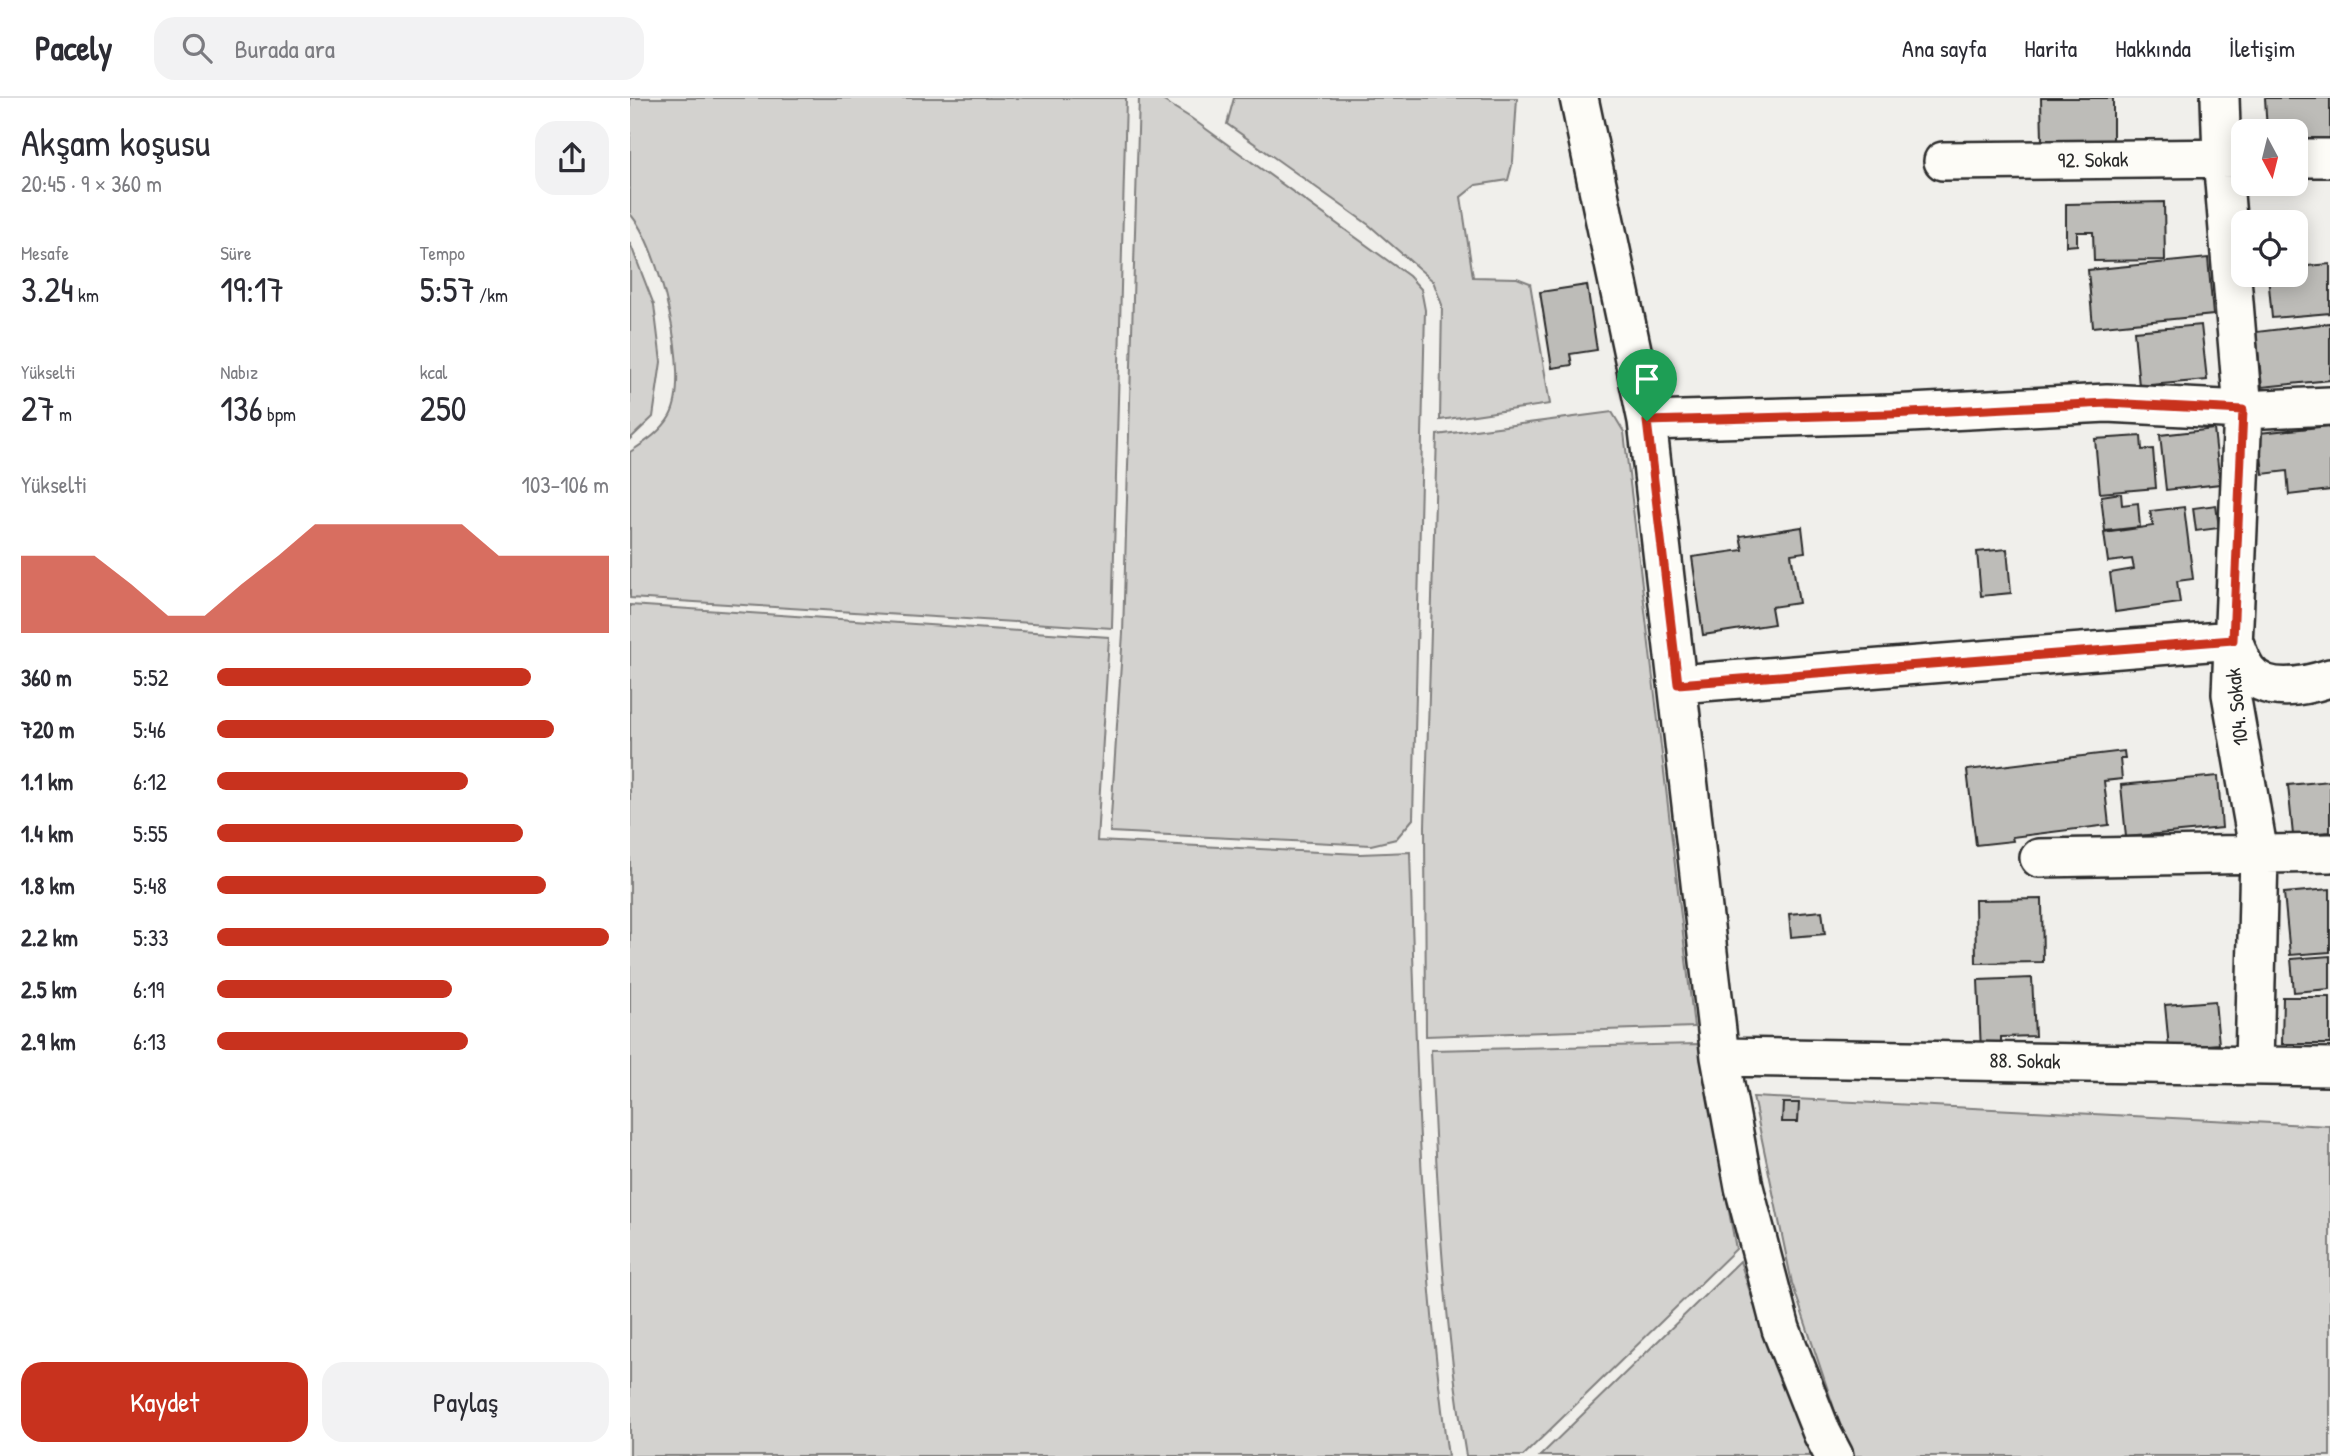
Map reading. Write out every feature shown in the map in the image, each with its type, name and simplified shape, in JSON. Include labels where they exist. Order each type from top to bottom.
[{"type":"street","points":[[1579,98],[1647,421],[1720,1057],[1744,1186],[1781,1328],[1822,1433],[1834,1456]]},
{"type":"street","name":"104. Sokak","points":[[2220,98],[2231,149]]},
{"type":"street","name":"92. Sokak","points":[[1943,161],[2231,158]]},
{"type":"street","points":[[2308,158],[2330,158]]},
{"type":"street","name":"104. Sokak","points":[[2235,196],[2243,410],[2231,694],[2259,854],[2254,1064]]},
{"type":"street","points":[[1647,421],[1890,414],[2107,403],[2243,410],[2330,406]]},
{"type":"street","points":[[1678,684],[2233,640],[2248,672],[2260,680],[2279,687],[2298,688],[2330,678]]},
{"type":"street","points":[[2039,858],[2330,853]]},
{"type":"street","name":"88. Sokak","points":[[1720,1057],[2330,1067]]},
{"type":"shaded area","points":[[630,98],[1126,98],[1112,628],[630,598],[630,452],[657,432],[670,416],[676,397],[677,372],[675,343],[661,281],[652,253],[630,214]]},
{"type":"shaded area","points":[[1139,98],[1159,98],[1191,118],[1409,276],[1421,289],[1425,310],[1413,819],[1396,839],[1371,845],[1110,832],[1123,633]]},
{"type":"shaded area","points":[[1234,98],[1517,98],[1513,161],[1508,180],[1476,185],[1461,197],[1473,277],[1517,278],[1530,283],[1550,404],[1440,420],[1442,305],[1433,281],[1369,225],[1227,124]]},
{"type":"shaded area","points":[[630,243],[654,305],[661,362],[653,417],[630,439]]},
{"type":"shaded area","points":[[1612,412],[1624,432],[1694,1027],[1426,1036],[1425,826],[1437,435]]},
{"type":"shaded area","points":[[630,605],[1109,637],[1097,841],[1360,854],[1410,852],[1425,1230],[1448,1456],[630,1456]]},
{"type":"shaded area","points":[[1698,1044],[1736,1249],[1523,1456],[1466,1456],[1446,1304],[1431,1050]]},
{"type":"shaded area","points":[[1753,1097],[2330,1126],[2330,1456],[1850,1456],[1792,1283]]},
{"type":"shaded area","points":[[1740,1261],[1772,1360],[1814,1456],[1540,1456]]},
{"type":"building","points":[[2041,98],[2113,98],[2113,140],[2042,140]]},
{"type":"building","points":[[2265,98],[2330,98],[2330,144],[2308,145],[2308,119],[2266,119]]},
{"type":"building","points":[[2164,202],[2165,260],[2094,261],[2093,232],[2077,232],[2077,245],[2066,246],[2066,204]]},
{"type":"building","points":[[2208,258],[2213,315],[2093,327],[2088,270]]},
{"type":"building","points":[[2330,264],[2330,313],[2272,318],[2269,287],[2308,287],[2308,266]]},
{"type":"building","points":[[1587,285],[1597,350],[1570,354],[1572,365],[1552,368],[1540,292]]},
{"type":"building","points":[[2330,323],[2330,380],[2262,387],[2256,332]]},
{"type":"building","points":[[2201,325],[2207,380],[2139,386],[2134,331]]},
{"type":"building","points":[[2330,426],[2330,490],[2289,495],[2287,471],[2263,474],[2259,433]]},
{"type":"building","points":[[2214,429],[2220,484],[2166,490],[2160,435]]},
{"type":"building","points":[[2141,436],[2142,450],[2153,449],[2156,488],[2100,493],[2095,439]]},
{"type":"building","points":[[2121,493],[2122,505],[2138,503],[2140,527],[2105,531],[2101,496]]},
{"type":"building","points":[[2216,505],[2219,528],[2196,531],[2193,508]]},
{"type":"building","points":[[2184,507],[2193,579],[2177,581],[2180,603],[2115,612],[2110,573],[2134,569],[2132,559],[2108,562],[2104,533],[2153,526],[2150,511]]},
{"type":"building","points":[[1802,527],[1805,552],[1791,554],[1799,603],[1771,607],[1774,624],[1703,635],[1692,557],[1743,550],[1740,536]]},
{"type":"building","points":[[2007,549],[2011,593],[1981,596],[1977,552]]},
{"type":"building","points":[[2124,751],[2125,759],[2120,759],[2122,779],[2104,781],[2109,825],[2012,837],[2013,841],[1976,845],[1967,770]]},
{"type":"building","points":[[2218,776],[2222,828],[2126,837],[2121,785]]},
{"type":"building","points":[[2330,781],[2330,832],[2293,835],[2288,785]]},
{"type":"building","points":[[2330,889],[2330,952],[2290,955],[2284,893]]},
{"type":"building","points":[[2042,899],[2043,962],[1976,963],[1975,900]]},
{"type":"building","points":[[1822,911],[1825,934],[1791,937],[1789,914]]},
{"type":"building","points":[[2330,956],[2330,989],[2294,992],[2291,959]]},
{"type":"building","points":[[2032,978],[2035,1036],[2001,1037],[2001,1051],[1981,1052],[1978,980]]},
{"type":"building","points":[[2283,997],[2330,997],[2330,1044],[2282,1044]]},
{"type":"building","points":[[2215,1001],[2219,1044],[2169,1048],[2165,1005]]},
{"type":"building","points":[[1783,1103],[1799,1103],[1798,1122],[1782,1122]]},
{"type":"route","points":[[2107,403],[2243,410],[2233,640],[1678,684],[1647,421],[1890,414],[2107,403]]}]
